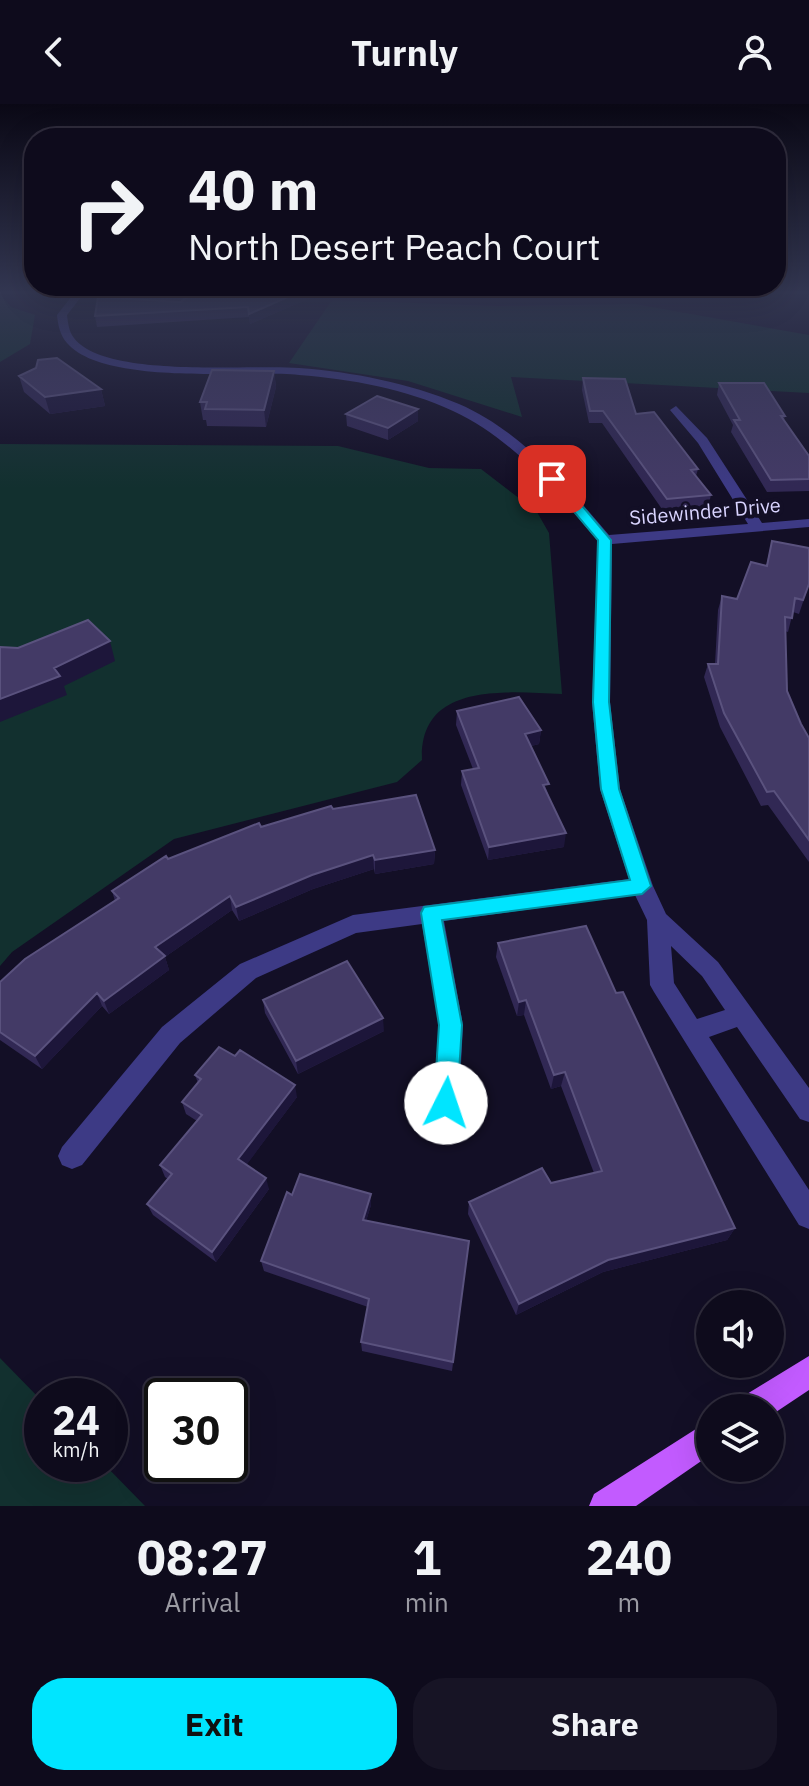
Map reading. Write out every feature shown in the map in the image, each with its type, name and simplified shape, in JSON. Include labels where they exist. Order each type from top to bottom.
[{"type":"main road","points":[[775,1394],[809,1372]]},
{"type":"main road","points":[[606,1506],[696,1445]]},
{"type":"street","points":[[103,357],[160,367],[299,371],[390,387],[455,407],[501,431],[535,458],[605,540],[601,702],[610,789],[642,886],[658,920],[710,969],[809,1110]]},
{"type":"street","points":[[676,410],[703,441],[756,525]]},
{"type":"street","name":"Sidewinder Drive","points":[[605,540],[756,525],[809,523]]},
{"type":"street","points":[[72,1156],[171,1035],[248,971],[353,924],[642,886]]},
{"type":"street","points":[[431,913],[451,1025],[446,1103]]},
{"type":"street","points":[[658,920],[662,985],[809,1215]]},
{"type":"street","points":[[692,1032],[742,1015]]},
{"type":"green space","points":[[293,357],[809,357],[809,393],[511,377],[522,417],[408,381],[289,363]]},
{"type":"green space","points":[[0,444],[338,446],[429,468],[481,469],[537,512],[549,533],[562,694],[493,693],[450,704],[435,716],[425,734],[422,760],[397,782],[174,839],[12,952],[0,966]]},
{"type":"green space","points":[[0,1358],[24,1383],[24,1482],[122,1482],[145,1506],[0,1506]]},
{"type":"building","points":[[57,358],[101,389],[45,397],[19,376],[36,368],[38,360]]},
{"type":"building","points":[[212,370],[274,371],[264,410],[205,409],[207,402],[200,402]]},
{"type":"building","points":[[583,378],[625,379],[636,414],[654,412],[698,469],[691,470],[711,495],[667,499],[603,411],[590,411]]},
{"type":"building","points":[[719,383],[764,383],[785,416],[781,416],[809,456],[809,479],[771,480],[734,420],[740,420]]},
{"type":"building","points":[[377,396],[418,409],[388,428],[346,414]]},
{"type":"building","points":[[772,541],[809,548],[809,584],[803,600],[795,598],[792,618],[785,617],[787,691],[809,738],[809,840],[774,791],[767,792],[724,713],[708,664],[718,664],[722,596],[737,599],[751,562],[767,566]]},
{"type":"building","points":[[88,620],[110,641],[54,668],[60,676],[0,699],[0,647],[18,648]]},
{"type":"building","points":[[519,697],[541,730],[525,734],[549,784],[543,785],[566,833],[489,847],[462,771],[479,768],[457,711]]},
{"type":"building","points":[[416,795],[435,850],[375,860],[373,855],[312,875],[236,907],[230,896],[155,947],[165,956],[104,1001],[97,993],[35,1056],[0,1032],[0,982],[25,959],[119,898],[112,891],[166,856],[168,859],[259,823],[261,827],[331,806],[333,809]]},
{"type":"building","points":[[586,926],[616,993],[623,992],[735,1228],[608,1260],[519,1304],[469,1202],[542,1168],[551,1183],[602,1171],[565,1072],[554,1075],[526,1000],[519,1002],[498,943]]},
{"type":"building","points":[[347,961],[383,1018],[296,1061],[263,1000]]},
{"type":"building","points":[[219,1047],[235,1056],[240,1050],[295,1085],[238,1159],[266,1178],[212,1252],[147,1204],[172,1174],[160,1165],[202,1115],[182,1102],[201,1079],[195,1075]]},
{"type":"building","points":[[300,1174],[371,1194],[363,1220],[469,1241],[453,1362],[361,1342],[369,1299],[261,1261],[287,1192],[292,1195]]},
{"type":"route","points":[[446,1103],[451,1025],[431,913],[642,886],[610,789],[601,702],[605,540],[552,479]]}]
